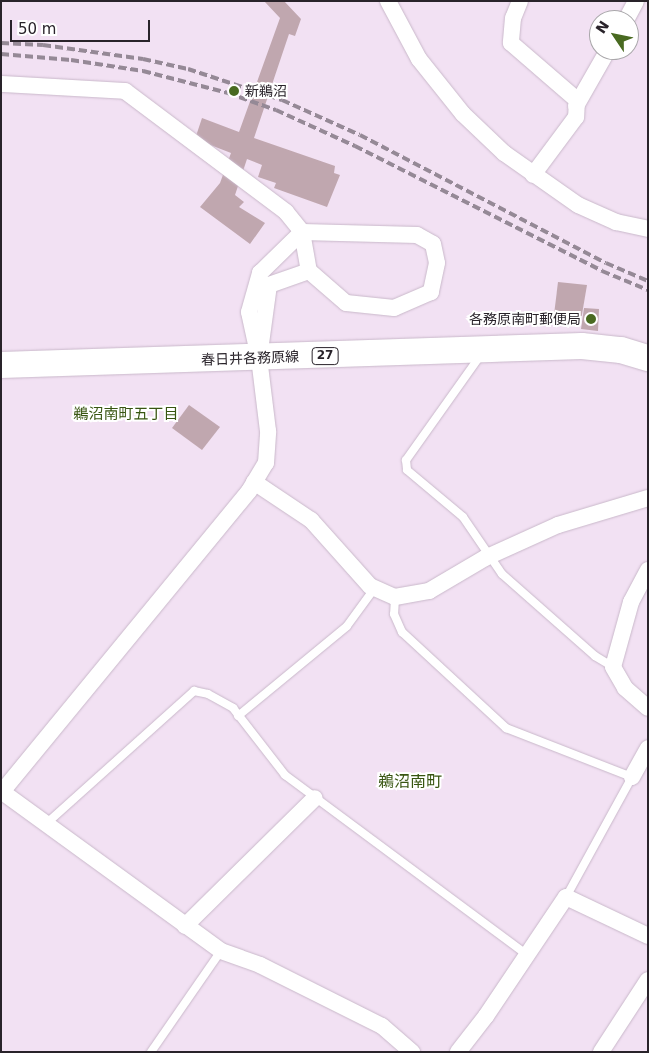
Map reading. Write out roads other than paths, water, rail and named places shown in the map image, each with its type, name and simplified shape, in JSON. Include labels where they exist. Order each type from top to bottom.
[{"type":"main road","name":"春日井各務原線","points":[[1,365],[582,346],[621,350],[648,358]]},
{"type":"street","points":[[388,1],[419,59],[463,114],[533,176],[578,205],[616,222],[648,229]]},
{"type":"street","points":[[520,1],[513,18],[511,43],[577,100],[576,118],[533,176]]},
{"type":"street","points":[[576,106],[602,60]]},
{"type":"street","points":[[1,84],[125,91],[286,212],[302,232],[309,271],[346,303],[394,308],[431,292],[437,263],[433,244],[417,235],[302,232],[260,273],[249,312],[260,358],[269,450],[254,482],[2,792],[220,951],[260,965],[382,1026],[412,1052]]},
{"type":"street","points":[[260,358],[269,285],[309,271]]},
{"type":"street","points":[[254,482],[311,520],[355,572],[374,589],[395,597],[430,591],[489,556],[558,525],[648,498]]},
{"type":"street","points":[[648,570],[631,602],[613,667],[625,688],[648,708]]},
{"type":"street","points":[[632,777],[648,748]]},
{"type":"street","points":[[185,926],[315,798]]},
{"type":"street","points":[[458,1052],[566,897],[648,936]]},
{"type":"street","points":[[601,1052],[648,980]]},
{"type":"lane","points":[[484,350],[406,460],[407,470],[463,517],[489,556],[522,593],[595,656],[613,667]]},
{"type":"lane","points":[[238,716],[347,626],[374,589]]},
{"type":"lane","points":[[395,597],[394,614],[402,632],[506,728],[632,777],[566,897]]},
{"type":"lane","points":[[47,823],[194,691],[208,694],[233,708],[284,775],[527,955]]},
{"type":"lane","points":[[151,1052],[220,951]]},
{"type":"railway","points":[[1,43],[43,45],[143,59],[188,69],[282,100],[360,135],[606,263],[648,281]]},
{"type":"railway","points":[[1,54],[71,60],[143,71],[228,93],[276,110],[355,146],[602,271],[648,290]]},
{"type":"place","name":"新鵜沼","points":[[234,91]]},
{"type":"place","name":"各務原南町郵便局","points":[[591,319]]},
{"type":"district","name":"鵜沼南町五丁目","points":[[126,415]]},
{"type":"district","name":"鵜沼南町","points":[[410,782]]}]
